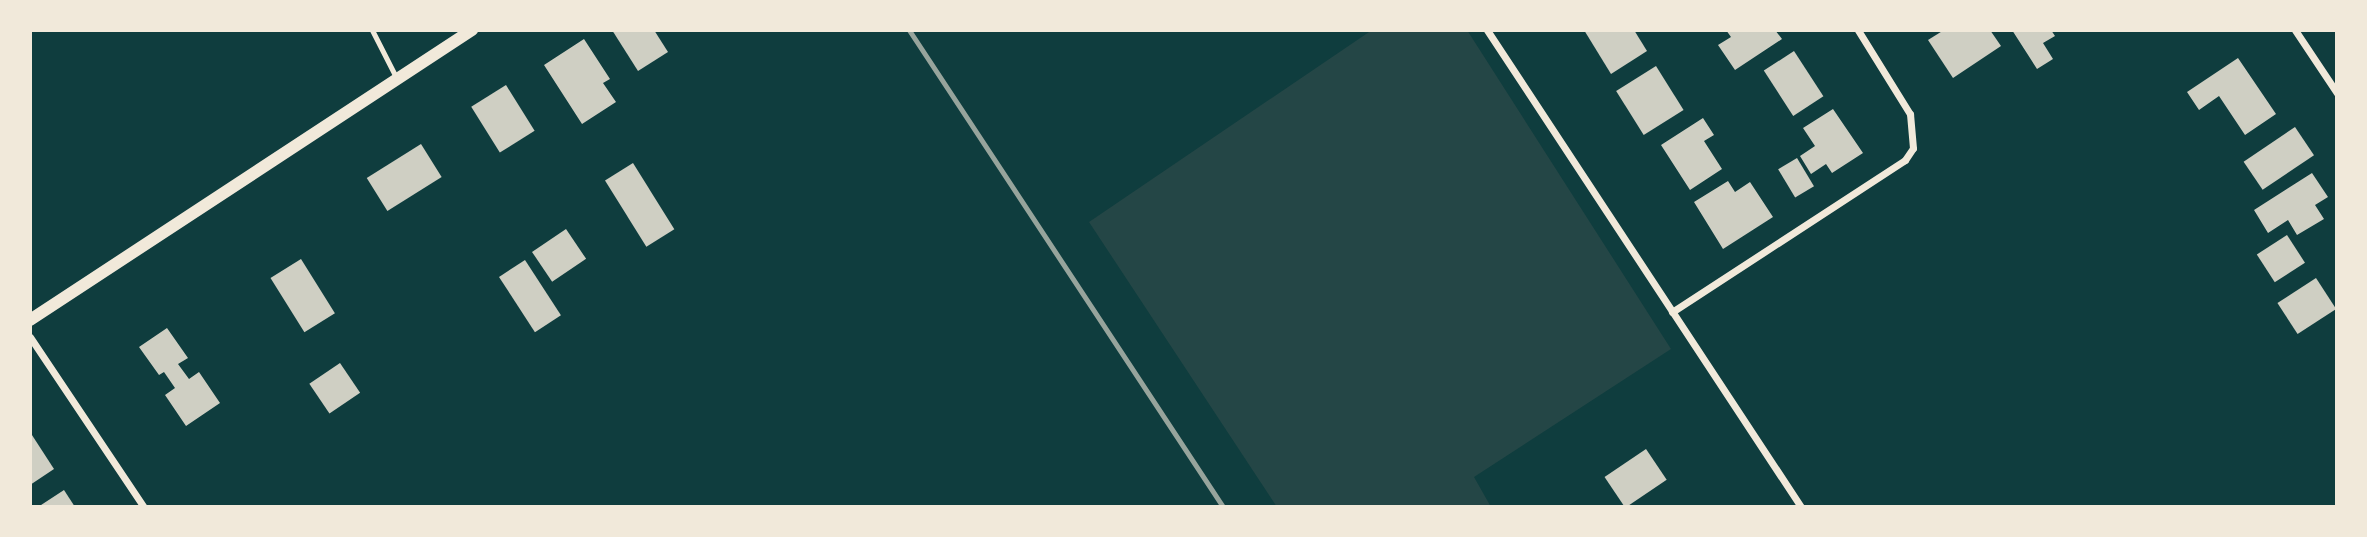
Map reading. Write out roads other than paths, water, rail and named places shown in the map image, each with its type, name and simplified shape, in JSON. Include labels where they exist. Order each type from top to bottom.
[{"type":"street","points":[[30,320],[472,30]]},
{"type":"street","points":[[1487,30],[1801,507]]},
{"type":"street","points":[[1672,312],[1887,173],[1913,148],[1910,114],[1858,30]]},
{"type":"street","points":[[2295,30],[2337,93]]},
{"type":"street","points":[[30,337],[144,507]]},
{"type":"lane","points":[[372,30],[397,79]]},
{"type":"railway","points":[[909,30],[1223,507]]}]
